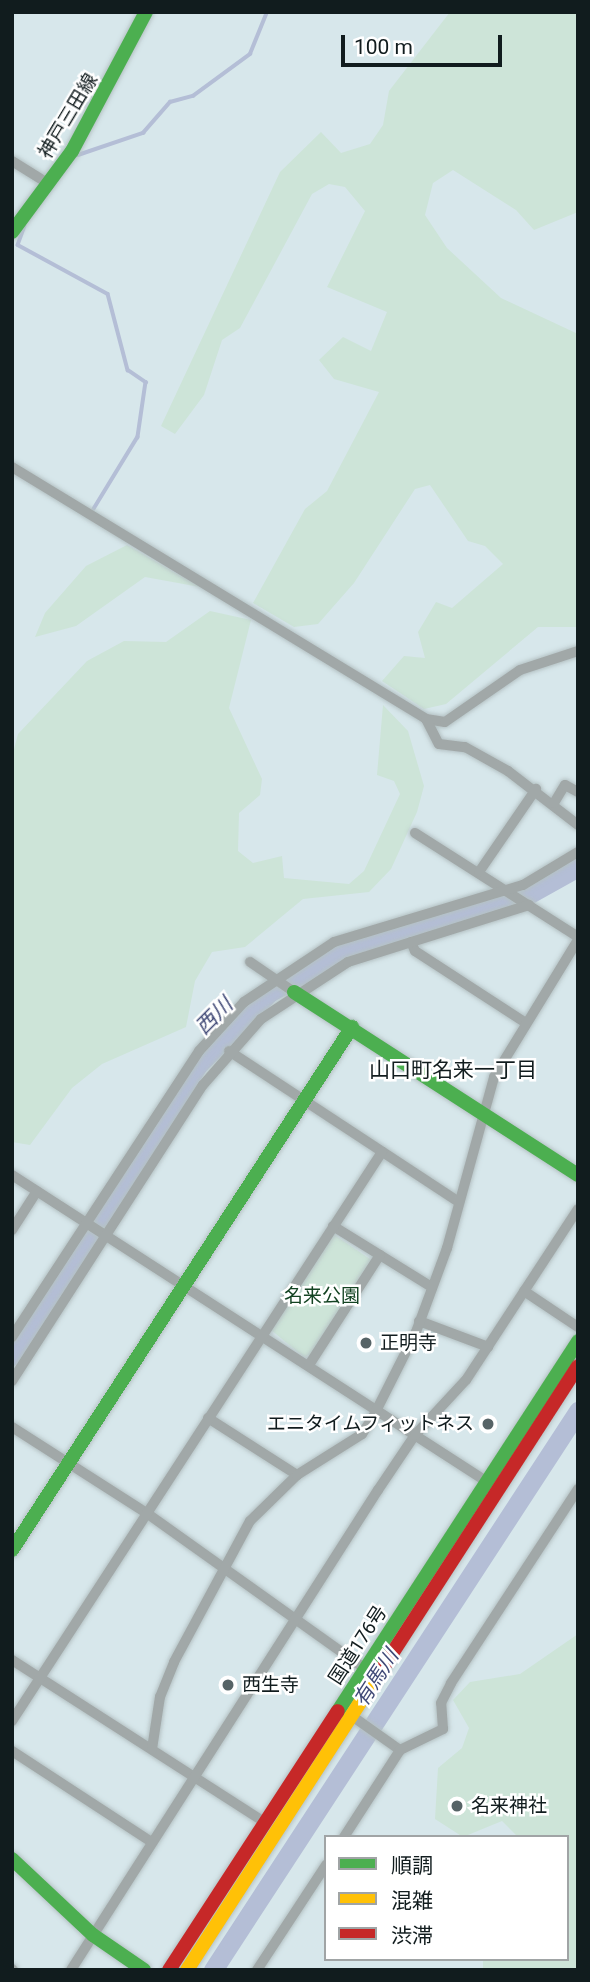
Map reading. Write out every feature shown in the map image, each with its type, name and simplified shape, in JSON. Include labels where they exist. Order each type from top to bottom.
[{"type":"main road","name":"神戸三田線","points":[[12,232],[49,184],[146,12]]},
{"type":"main road","points":[[294,992],[483,1111],[578,1175]]},
{"type":"main road","points":[[12,1550],[352,1027]]},
{"type":"main road","name":"国道176号","points":[[187,1970],[356,1719],[371,1673],[486,1481],[578,1341]]},
{"type":"main road","name":"国道176号","points":[[169,1970],[266,1823],[371,1673],[578,1366]]},
{"type":"main road","points":[[12,1859],[93,1936],[144,1970]]},
{"type":"street","points":[[12,161],[49,184]]},
{"type":"street","points":[[12,467],[426,719],[445,722],[520,670],[578,651]]},
{"type":"street","points":[[426,719],[439,744],[465,747],[537,789],[578,825]]},
{"type":"street","points":[[554,803],[565,785],[578,792]]},
{"type":"street","points":[[479,872],[537,789]]},
{"type":"street","points":[[152,1749],[160,1697],[222,1567],[257,1510],[297,1475],[362,1434],[377,1409],[419,1321],[460,1202],[494,1077],[578,939],[479,872],[415,833]]},
{"type":"street","points":[[12,1338],[198,1051],[273,978],[359,933],[544,876],[578,852]]},
{"type":"street","points":[[12,1381],[106,1234],[229,1051],[294,992],[348,962],[529,905]]},
{"type":"street","points":[[411,942],[415,951],[526,1023]]},
{"type":"street","points":[[250,962],[294,992]]},
{"type":"street","points":[[229,1051],[460,1202]]},
{"type":"street","points":[[12,1721],[382,1152]]},
{"type":"street","points":[[12,1175],[486,1481]]},
{"type":"street","points":[[12,1230],[37,1191]]},
{"type":"street","points":[[71,1970],[150,1841],[415,1435],[488,1347],[578,1209]]},
{"type":"street","points":[[333,1226],[430,1286]]},
{"type":"street","points":[[309,1365],[380,1255]]},
{"type":"street","points":[[524,1291],[578,1327]]},
{"type":"street","points":[[419,1321],[488,1347]]},
{"type":"street","points":[[208,1418],[297,1475]]},
{"type":"street","points":[[12,1427],[148,1514],[371,1673]]},
{"type":"street","points":[[345,1835],[400,1750],[443,1729],[441,1703],[451,1683],[578,1489]]},
{"type":"street","points":[[12,1660],[266,1823]]},
{"type":"street","points":[[356,1719],[400,1750]]},
{"type":"street","points":[[12,1751],[150,1841]]},
{"type":"street","points":[[257,1970],[324,1868]]},
{"type":"green space","points":[[450,12],[578,12],[578,212],[534,230],[516,210],[453,170],[433,183],[425,215],[447,248],[501,298],[578,334],[578,627],[538,627],[446,704],[424,709],[382,681],[404,656],[425,658],[418,632],[436,602],[452,608],[503,564],[485,546],[468,541],[430,485],[415,489],[354,583],[318,624],[294,627],[253,603],[305,509],[327,491],[379,392],[334,379],[319,360],[343,337],[371,351],[387,312],[327,287],[365,211],[345,187],[329,184],[312,194],[240,328],[222,340],[204,395],[175,434],[161,426],[280,172],[321,132],[341,153],[370,144],[383,125],[389,91]]},
{"type":"green space","points":[[127,545],[200,587],[145,577],[76,626],[35,637],[45,613],[86,566]]},
{"type":"green space","points":[[210,611],[251,620],[229,708],[262,779],[260,795],[239,813],[238,851],[253,863],[282,856],[284,878],[349,884],[364,871],[400,794],[394,781],[377,775],[383,705],[408,731],[424,786],[417,812],[391,869],[369,892],[303,899],[245,947],[212,952],[195,981],[186,1027],[102,1064],[72,1088],[30,1145],[12,1142],[12,757],[18,734],[87,661],[124,641],[166,642]]},
{"type":"green space","name":"名来公園","points":[[333,1234],[373,1261],[313,1353],[304,1357],[271,1330]]},
{"type":"green space","points":[[578,1634],[578,1970],[483,1970],[483,1961],[569,1961],[569,1835],[516,1835],[502,1821],[468,1835],[460,1835],[435,1819],[438,1768],[462,1748],[469,1728],[453,1700],[470,1682],[520,1674]]},
{"type":"waterway","points":[[78,155],[143,133],[170,102],[193,96],[250,54],[267,12]]},
{"type":"waterway","points":[[25,226],[18,245],[108,294],[128,370],[146,382],[138,437],[94,509]]},
{"type":"waterway","name":"西川","points":[[12,1356],[199,1064],[269,993],[359,944],[528,895],[578,867]]},
{"type":"waterway","name":"有馬川","points":[[213,1970],[578,1411]]},
{"type":"traffic: fast","points":[[12,232],[72,151],[146,12]]},
{"type":"traffic: fast","points":[[294,992],[578,1175]]},
{"type":"traffic: fast","points":[[12,1550],[352,1027]]},
{"type":"traffic: fast","points":[[338,1711],[578,1341]]},
{"type":"traffic: fast","points":[[12,1859],[93,1935],[144,1970]]},
{"type":"traffic: slow","points":[[187,1970],[384,1666]]},
{"type":"traffic: jam","points":[[384,1666],[578,1366]]},
{"type":"traffic: jam","points":[[169,1970],[338,1711]]},
{"type":"place","name":"正明寺","points":[[366,1343]]},
{"type":"place","name":"エニタイムフィットネス","points":[[488,1424]]},
{"type":"place","name":"西生寺","points":[[228,1685]]},
{"type":"place","name":"名来神社","points":[[457,1806]]},
{"type":"district","name":"山口町名来一丁目","points":[[453,1070]]}]
